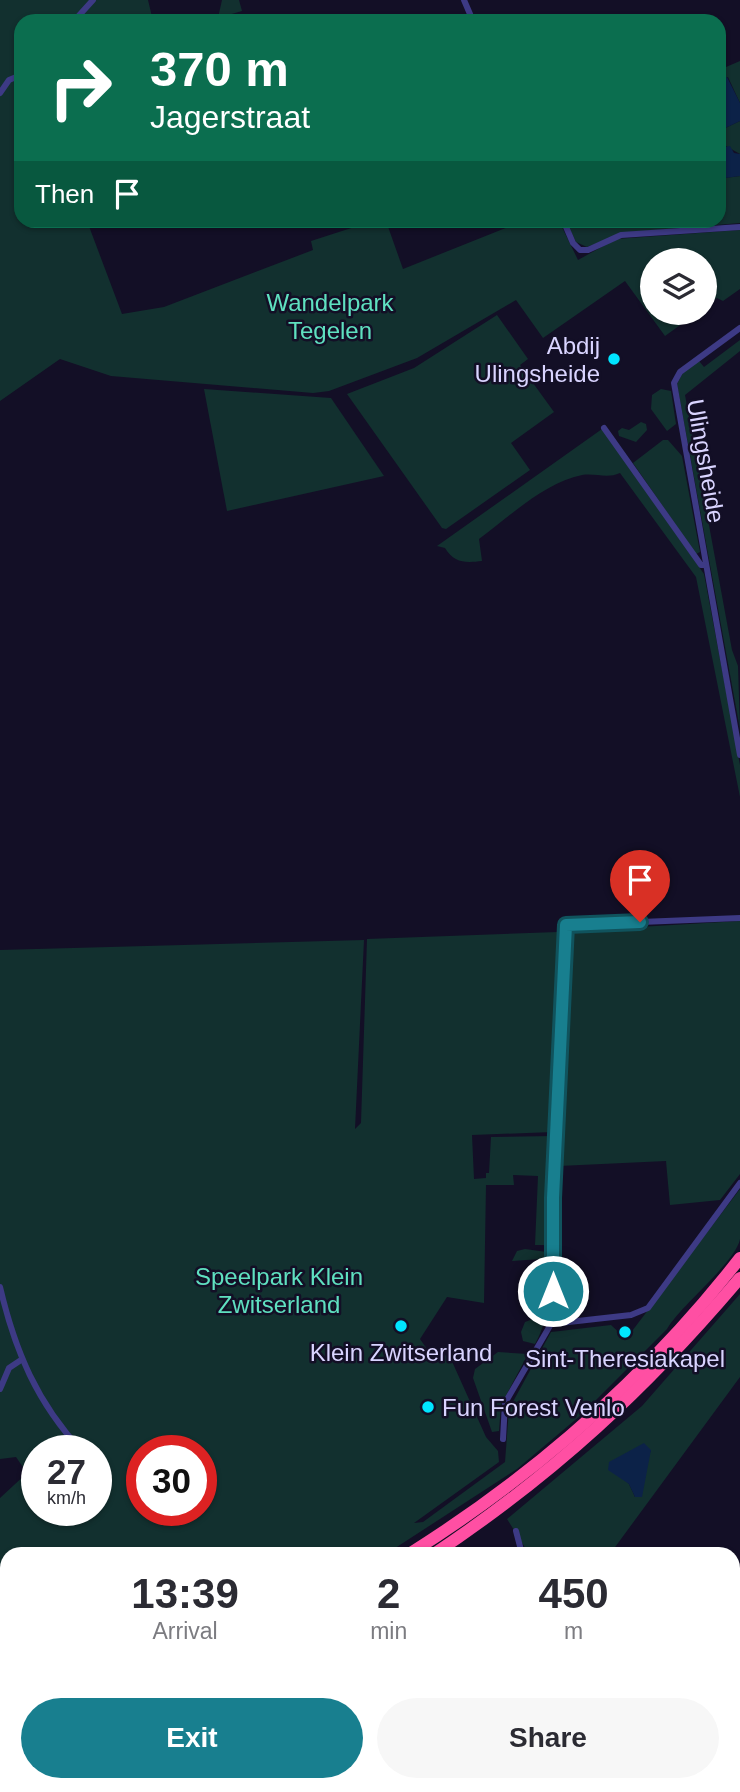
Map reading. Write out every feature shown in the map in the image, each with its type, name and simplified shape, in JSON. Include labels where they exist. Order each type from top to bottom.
[{"type":"highway","points":[[420,1547],[485,1504],[601,1409],[678,1332],[740,1258]]},
{"type":"highway","points":[[444,1547],[522,1493],[605,1424],[695,1332],[740,1278]]},
{"type":"street","points":[[80,14],[93,0]]},
{"type":"street","points":[[0,78],[9,80]]},
{"type":"street","points":[[0,93],[9,80],[14,78]]},
{"type":"street","points":[[566,228],[573,243],[580,250],[588,250],[621,235],[725,228]]},
{"type":"street","name":"Ulingsheide","points":[[740,328],[680,372],[674,383],[704,565],[740,755]]},
{"type":"street","points":[[604,428],[701,565],[704,565]]},
{"type":"street","points":[[503,1439],[505,1403],[551,1324],[553,1198],[566,925],[740,918]]},
{"type":"street","points":[[551,1324],[631,1315],[648,1308],[740,1183]]},
{"type":"street","points":[[0,1287],[20,1360],[69,1435]]},
{"type":"street","points":[[0,1389],[9,1368],[20,1360]]},
{"type":"street","points":[[516,1531],[520,1547]]},
{"type":"green space","name":"Wandelpark Tegelen","points":[[0,0],[148,0],[151,14],[14,14],[14,228],[90,228],[122,314],[164,307],[313,250],[311,241],[351,228],[388,228],[403,269],[506,228],[562,228],[578,260],[616,239],[740,230],[740,289],[723,301],[717,298],[717,248],[640,248],[640,302],[625,281],[543,338],[516,300],[417,358],[329,391],[313,393],[111,376],[60,359],[0,401]]},
{"type":"green space","points":[[222,0],[239,0],[242,11],[219,14]]},
{"type":"green space","points":[[740,61],[740,103],[728,77],[726,78],[726,67]]},
{"type":"green space","points":[[740,121],[740,154],[726,146],[726,128]]},
{"type":"green space","points":[[740,176],[740,223],[726,224],[726,178]]},
{"type":"green space","points":[[569,228],[682,228],[623,233],[587,247],[576,242]]},
{"type":"green space","points":[[497,315],[528,359],[520,365],[554,412],[511,443],[530,470],[446,529],[442,528],[347,394],[414,368]]},
{"type":"green space","name":"Wandelpark Tegelen","points":[[657,325],[680,325],[665,336]]},
{"type":"green space","points":[[740,340],[740,351],[685,395],[732,650],[738,666],[740,729],[677,384],[682,374],[699,361],[704,367]]},
{"type":"green space","points":[[204,389],[331,398],[384,476],[227,511]]},
{"type":"green space","points":[[661,389],[671,391],[676,424],[667,431],[651,409],[652,395]]},
{"type":"green space","points":[[641,422],[646,424],[647,430],[636,442],[619,436],[618,431],[622,428],[629,430]]},
{"type":"green space","points":[[602,429],[704,574],[740,765],[740,797],[696,577],[620,473],[611,476],[582,475],[541,493],[479,539],[482,561],[460,561],[452,557],[445,548],[437,546]]},
{"type":"green space","points":[[663,440],[668,440],[682,456],[700,552],[696,554],[633,463]]},
{"type":"green space","points":[[740,921],[740,1174],[720,1200],[670,1205],[666,1161],[559,1166],[571,931]]},
{"type":"green space","name":"Speelpark Klein Zwitserland","points":[[558,932],[561,935],[553,1132],[472,1135],[474,1179],[486,1178],[486,1173],[489,1173],[491,1137],[553,1136],[550,1245],[535,1245],[538,1176],[513,1175],[514,1185],[486,1185],[484,1303],[447,1297],[420,1339],[427,1349],[450,1357],[486,1437],[498,1451],[499,1462],[414,1523],[423,1522],[505,1462],[509,1409],[551,1332],[611,1325],[626,1339],[740,1189],[740,1239],[719,1272],[683,1308],[667,1329],[581,1415],[517,1469],[397,1547],[0,1547],[0,1498],[21,1479],[21,1526],[112,1526],[112,1435],[21,1435],[21,1464],[16,1457],[0,1459],[0,950],[364,940],[355,1129],[361,1123],[367,939]]},
{"type":"green space","points":[[525,1249],[547,1252],[551,1260],[550,1298],[535,1344],[523,1341],[521,1332],[525,1322],[538,1317],[541,1259],[512,1261],[517,1251]]},
{"type":"green space","points":[[740,1294],[740,1377],[615,1547],[525,1547],[507,1519],[642,1406]],"holes":[[[651,1450],[635,1497],[629,1484],[619,1475]]]},
{"type":"green space","points":[[498,1352],[528,1354],[501,1405],[499,1431],[492,1432],[473,1378],[475,1369]]},
{"type":"water","points":[[726,78],[740,103],[740,121],[726,128]]},
{"type":"water","points":[[730,146],[734,153],[740,154],[740,176],[726,178],[726,147]]},
{"type":"water","points":[[644,1443],[651,1450],[642,1497],[635,1497],[629,1484],[608,1470],[609,1462]]},
{"type":"place","name":"Abdij Ulingsheide","points":[[614,359]]},
{"type":"place","name":"Klein Zwitserland","points":[[401,1326]]},
{"type":"place","name":"Sint-Theresiakapel","points":[[625,1332]]},
{"type":"place","name":"Fun Forest Venlo","points":[[428,1407]]},
{"type":"route","points":[[553,1291],[553,1198],[566,925],[640,922]]}]
